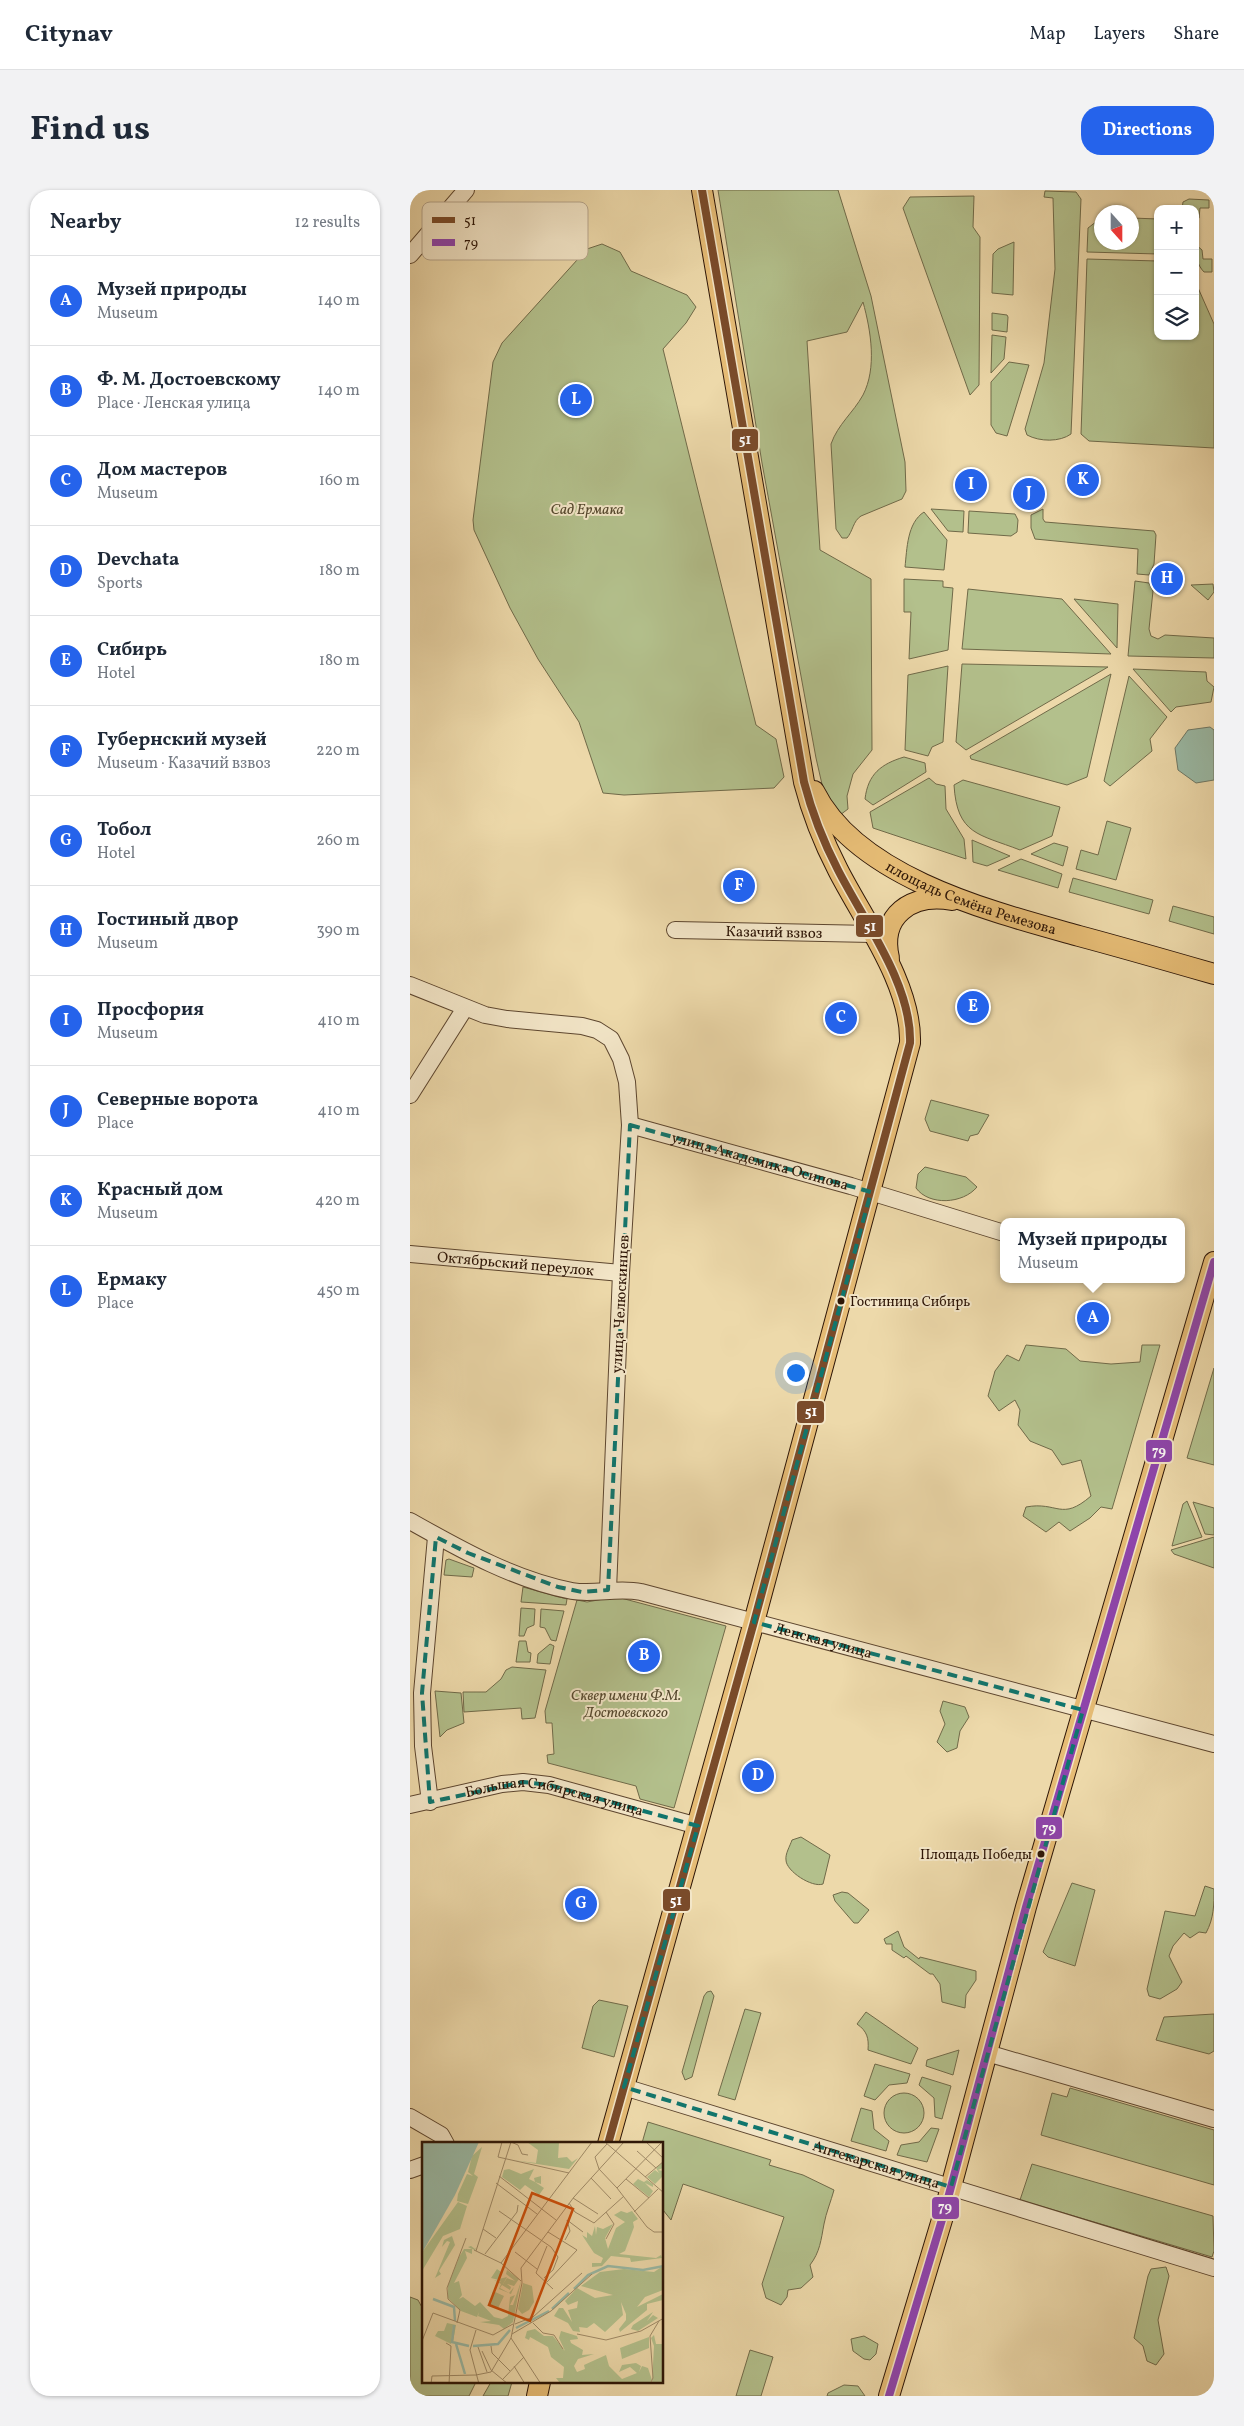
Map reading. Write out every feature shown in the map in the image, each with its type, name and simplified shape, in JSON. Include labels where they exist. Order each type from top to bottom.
[{"type":"main road","points":[[702,190],[804,782],[817,827],[894,974]]},
{"type":"main road","name":"площадь Семёна Ремезова","points":[[795,737],[815,792],[823,808],[838,826],[858,843],[898,870],[964,902],[1214,974]]},
{"type":"main road","points":[[609,2142],[754,1622],[910,1043],[908,1013],[894,974],[887,942],[891,922],[897,914],[916,902],[928,898],[964,902]]},
{"type":"main road","points":[[889,2396],[951,2187],[1015,1944],[1214,1262]]},
{"type":"street","points":[[455,202],[466,190]]},
{"type":"street","points":[[410,255],[422,238]]},
{"type":"street","name":"Казачий взвоз","points":[[675,930],[872,934]]},
{"type":"street","points":[[410,985],[465,1008],[410,1095]]},
{"type":"street","name":"улица Челюскинцев","points":[[465,1008],[507,1019],[582,1026],[597,1030],[611,1040],[621,1058],[627,1082],[630,1125],[621,1273],[608,1590]]},
{"type":"street","name":"улица Академика Осипова","points":[[630,1125],[871,1192],[1000,1232]]},
{"type":"street","name":"Октябрьский переулок","points":[[410,1254],[621,1273]]},
{"type":"street","name":"Ленская улица","points":[[410,1521],[468,1553],[551,1585],[582,1592],[635,1590],[1214,1744]]},
{"type":"street","points":[[430,1802],[423,1746],[422,1693],[436,1537]]},
{"type":"street","name":"Большая Сибирская улица","points":[[410,1804],[430,1802],[502,1784],[523,1782],[549,1785],[698,1826]]},
{"type":"street","points":[[987,2053],[1214,2119]]},
{"type":"street","name":"Аптекарская улица","points":[[624,2087],[1214,2268]]},
{"type":"street","points":[[410,2117],[441,2136],[445,2142]]},
{"type":"street","points":[[410,2170],[422,2166]]},
{"type":"highlighted area","points":[[630,1125],[871,1192],[754,1622],[1083,1710],[951,2187],[624,2087],[698,1826],[549,1785],[523,1782],[430,1802],[422,1693],[436,1537],[468,1553],[558,1587],[582,1592],[608,1590]]},
{"type":"green space","points":[[718,190],[838,190],[871,296],[905,462],[906,491],[902,499],[861,516],[856,521],[847,538],[842,538],[836,529],[831,444],[838,430],[863,395],[870,373],[870,337],[863,302],[847,332],[807,341],[820,550],[871,579],[872,750],[853,774],[847,796],[848,809],[840,815],[824,793],[816,758],[762,463]]},
{"type":"green space","points":[[1045,191],[1076,192],[1081,199],[1071,434],[1061,439],[1050,440],[1038,439],[1027,435],[1025,429],[1044,363],[1055,269],[1053,198],[1044,197]]},
{"type":"green space","points":[[974,196],[973,227],[980,237],[979,385],[970,395],[903,208],[910,197]]},
{"type":"green space","points":[[1189,199],[1209,200],[1209,208],[1200,208],[1199,218],[1199,205],[1183,205],[1183,202]]},
{"type":"green space","points":[[1139,218],[1154,219],[1154,254],[1087,252],[1088,228],[1094,223],[1094,250],[1139,250]]},
{"type":"green space","points":[[1014,242],[1013,295],[992,293],[993,254],[998,249]]},
{"type":"green space","name":"Сад Ермака","points":[[602,244],[620,252],[631,271],[687,295],[696,307],[686,323],[663,349],[756,725],[776,739],[784,777],[774,788],[624,795],[603,793],[579,722],[538,659],[510,608],[474,530],[473,520],[493,362],[502,343],[577,260],[588,260],[588,249]]},
{"type":"green space","points":[[1199,247],[1202,250],[1203,259],[1212,259],[1212,272],[1204,272],[1200,266]]},
{"type":"green space","points":[[1087,259],[1154,261],[1154,340],[1199,340],[1199,290],[1214,324],[1214,448],[1089,441],[1081,434]]},
{"type":"green space","points":[[992,313],[1007,315],[1007,332],[992,330]]},
{"type":"green space","points":[[992,335],[1006,337],[1004,359],[991,373]]},
{"type":"green space","points":[[1009,362],[1029,365],[1007,436],[996,433],[991,425],[991,382]]},
{"type":"green space","points":[[931,509],[964,511],[963,532],[948,531]]},
{"type":"green space","points":[[1043,509],[1043,519],[1045,522],[1154,531],[1156,535],[1154,564],[1149,575],[1137,574],[1138,549],[1035,539],[1031,528],[1031,515]]},
{"type":"green space","points":[[969,511],[1015,514],[1018,520],[1017,532],[1011,536],[968,533]]},
{"type":"green space","points":[[924,512],[947,540],[944,570],[905,567],[911,529],[918,517]]},
{"type":"green space","points":[[904,579],[943,581],[943,587],[953,588],[948,650],[909,659],[911,612],[904,612]]},
{"type":"green space","points":[[1135,581],[1149,583],[1153,591],[1149,629],[1151,636],[1158,639],[1165,635],[1214,638],[1214,658],[1128,656]]},
{"type":"green space","points":[[1213,584],[1214,592],[1208,600],[1191,585]]},
{"type":"green space","points":[[968,589],[1062,599],[1111,654],[962,649]]},
{"type":"green space","points":[[1074,599],[1118,604],[1117,648]]},
{"type":"green space","points":[[962,664],[1108,667],[966,750],[956,742]]},
{"type":"green space","points":[[948,666],[943,742],[932,747],[928,756],[905,750],[908,675]]},
{"type":"green space","points":[[1133,669],[1206,672],[1207,681],[1214,687],[1211,702],[1176,707],[1171,712]]},
{"type":"green space","points":[[1111,674],[1087,777],[1067,785],[971,759],[970,756]]},
{"type":"green space","points":[[1129,676],[1167,717],[1150,739],[1152,751],[1110,786],[1104,781]]},
{"type":"green space","points":[[904,757],[925,763],[926,772],[873,805],[865,799],[869,783],[877,771],[889,763]]},
{"type":"green space","points":[[929,778],[936,784],[945,786],[946,809],[964,839],[966,859],[873,828],[870,812]]},
{"type":"green space","points":[[963,780],[1060,807],[1052,836],[1020,850],[982,836],[965,823],[960,814],[954,785]]},
{"type":"green space","points":[[1107,821],[1131,828],[1116,880],[1076,869],[1081,850],[1098,855]]},
{"type":"green space","points":[[972,840],[1010,856],[987,866],[973,862]]},
{"type":"green space","points":[[1054,843],[1068,847],[1063,866],[1031,854]]},
{"type":"green space","points":[[1021,859],[1062,874],[1058,888],[998,870]]},
{"type":"green space","points":[[1073,878],[1153,900],[1149,914],[1069,892]]},
{"type":"green space","points":[[1173,906],[1214,917],[1214,934],[1169,921]]},
{"type":"green space","points":[[931,1100],[989,1115],[978,1134],[970,1136],[968,1141],[930,1131],[925,1119]]},
{"type":"green space","points":[[925,1167],[966,1177],[977,1187],[971,1193],[955,1200],[946,1201],[929,1198],[916,1188],[918,1174]]},
{"type":"green space","points":[[1026,1345],[1066,1349],[1080,1361],[1111,1364],[1140,1362],[1142,1345],[1160,1345],[1112,1509],[1101,1507],[1090,1518],[1070,1531],[1059,1522],[1046,1532],[1023,1516],[1026,1507],[1073,1508],[1091,1496],[1081,1460],[1062,1465],[1052,1450],[1030,1441],[1018,1425],[1020,1410],[1015,1400],[999,1411],[988,1396],[995,1371],[1007,1355],[1019,1361]]},
{"type":"green space","points":[[1214,1368],[1214,1465],[1187,1458]]},
{"type":"green space","points":[[1187,1501],[1202,1537],[1172,1546],[1183,1504]]},
{"type":"green space","points":[[1193,1502],[1214,1508],[1214,1535],[1205,1534]]},
{"type":"green space","points":[[1214,1537],[1214,1568],[1174,1554],[1171,1550]]},
{"type":"green space","points":[[449,1559],[474,1568],[472,1577],[444,1575],[446,1560]]},
{"type":"green space","points":[[523,1587],[567,1599],[566,1605],[521,1602]]},
{"type":"green space","name":"Сквер имени Ф.М. Достоевского","points":[[621,1598],[726,1626],[674,1808],[640,1799],[636,1786],[548,1763],[547,1755],[554,1754],[552,1723],[546,1723],[545,1711],[577,1600],[587,1602]]},
{"type":"green space","points":[[521,1608],[535,1609],[534,1625],[527,1628],[524,1636],[519,1636]]},
{"type":"green space","points":[[541,1609],[564,1611],[556,1641],[551,1640],[545,1628],[540,1627]]},
{"type":"green space","points":[[519,1641],[526,1641],[528,1652],[531,1653],[530,1662],[516,1662]]},
{"type":"green space","points":[[550,1644],[554,1646],[550,1664],[537,1663],[538,1654]]},
{"type":"green space","points":[[512,1667],[546,1670],[535,1718],[522,1719],[521,1708],[464,1712],[463,1692],[486,1692],[501,1679],[506,1670]]},
{"type":"green space","points":[[435,1691],[461,1693],[464,1723],[447,1730],[440,1737]]},
{"type":"green space","points":[[943,1701],[965,1707],[969,1717],[960,1731],[957,1748],[947,1752],[937,1742],[945,1724],[940,1711]]},
{"type":"green space","points":[[801,1837],[830,1855],[823,1884],[818,1885],[800,1878],[787,1864],[786,1855],[792,1840]]},
{"type":"green space","points":[[1072,1883],[1095,1890],[1075,1966],[1048,1957],[1043,1952]]},
{"type":"green space","points":[[1205,1886],[1214,1889],[1212,1917],[1206,1933],[1199,1932],[1190,1938],[1184,1933],[1173,1946],[1169,1956],[1182,1982],[1177,1989],[1160,1999],[1149,1996],[1147,1989],[1165,1911],[1195,1916]]},
{"type":"green space","points":[[842,1892],[848,1893],[869,1910],[858,1923],[854,1923],[835,1901],[833,1895]]},
{"type":"green space","points":[[898,1931],[904,1947],[919,1959],[920,1957],[976,1971],[976,1980],[966,1995],[965,2008],[942,2002],[940,1984],[933,1974],[930,1974],[906,1956],[904,1958],[892,1950],[892,1944],[886,1944],[884,1939]]},
{"type":"green space","points":[[711,1991],[714,1996],[692,2077],[685,2080],[682,2072],[704,1996],[707,1992]]},
{"type":"green space","points":[[599,2000],[628,2006],[614,2057],[582,2048],[593,2006]]},
{"type":"green space","points":[[745,2009],[761,2013],[735,2100],[718,2095]]},
{"type":"green space","points":[[866,2012],[918,2048],[911,2064],[868,2050],[867,2035],[857,2024]]},
{"type":"green space","points":[[1214,2014],[1214,2051],[1209,2054],[1156,2040],[1164,2017]]},
{"type":"green space","points":[[959,2050],[953,2075],[926,2066],[927,2060]]},
{"type":"green space","points":[[875,2064],[910,2074],[907,2083],[889,2085],[875,2100],[864,2096]]},
{"type":"green space","points":[[922,2077],[951,2086],[942,2119],[935,2117],[934,2098],[919,2085]]},
{"type":"green space","points":[[1070,2088],[1214,2130],[1214,2185],[1041,2135],[1052,2093],[1067,2097]]},
{"type":"green space","points":[[908,2093],[915,2096],[921,2102],[924,2113],[923,2121],[915,2130],[908,2133],[900,2133],[893,2130],[885,2121],[884,2109],[887,2102],[896,2094]]},
{"type":"green space","points":[[861,2108],[872,2111],[874,2129],[889,2141],[886,2151],[851,2141]]},
{"type":"green space","points":[[648,2122],[771,2160],[769,2165],[803,2175],[834,2190],[820,2246],[810,2265],[813,2277],[801,2288],[788,2290],[787,2297],[781,2305],[766,2298],[762,2284],[784,2217],[683,2184],[671,2220],[664,2211],[664,2142],[642,2142]]},
{"type":"green space","points":[[931,2128],[939,2129],[927,2162],[897,2155],[901,2145],[919,2142]]},
{"type":"green space","points":[[1032,2164],[1213,2216],[1214,2251],[1212,2257],[1020,2200]]},
{"type":"green space","points":[[1166,2267],[1169,2276],[1158,2320],[1164,2354],[1156,2365],[1147,2361],[1143,2346],[1134,2338],[1151,2269]]},
{"type":"green space","points":[[410,2297],[418,2300],[422,2307],[422,2384],[475,2384],[469,2396],[410,2396]]},
{"type":"green space","points":[[864,2336],[878,2344],[876,2354],[870,2360],[864,2359],[853,2351],[851,2339]]},
{"type":"green space","points":[[750,2350],[773,2357],[761,2396],[736,2396]]},
{"type":"green space","points":[[490,2384],[511,2384],[508,2396],[483,2396]]},
{"type":"green space","points":[[844,2385],[858,2386],[865,2396],[827,2396],[828,2393]]},
{"type":"shaded area","points":[[1210,727],[1214,730],[1214,780],[1196,783],[1178,770],[1175,748],[1188,730]]},
{"type":"transit line","name":"51","points":[[609,2142],[754,1622],[910,1043],[909,1021],[895,976],[827,848],[814,816],[804,782],[702,190]]},
{"type":"transit line","name":"79","points":[[889,2396],[944,2213],[1026,1907],[1214,1262]]},
{"type":"place","name":"Ермаку","points":[[576,400]]},
{"type":"place","name":"Красный дом","points":[[1083,480]]},
{"type":"place","name":"Просфория","points":[[971,485]]},
{"type":"place","name":"Северные ворота","points":[[1029,494]]},
{"type":"place","name":"Гостиный двор","points":[[1167,579]]},
{"type":"place","name":"Губернский музей","points":[[739,886]]},
{"type":"place","name":"Сибирь","points":[[973,1007]]},
{"type":"place","name":"Дом мастеров","points":[[841,1018]]},
{"type":"place","name":"Гостиница Сибирь","points":[[841,1301]]},
{"type":"place","name":"Музей природы","points":[[1093,1318]]},
{"type":"place","name":"Ф. М. Достоевскому","points":[[644,1656]]},
{"type":"place","name":"Devchata","points":[[758,1776]]},
{"type":"place","name":"Площадь Победы","points":[[1041,1854]]},
{"type":"place","name":"Тобол","points":[[581,1904]]}]
